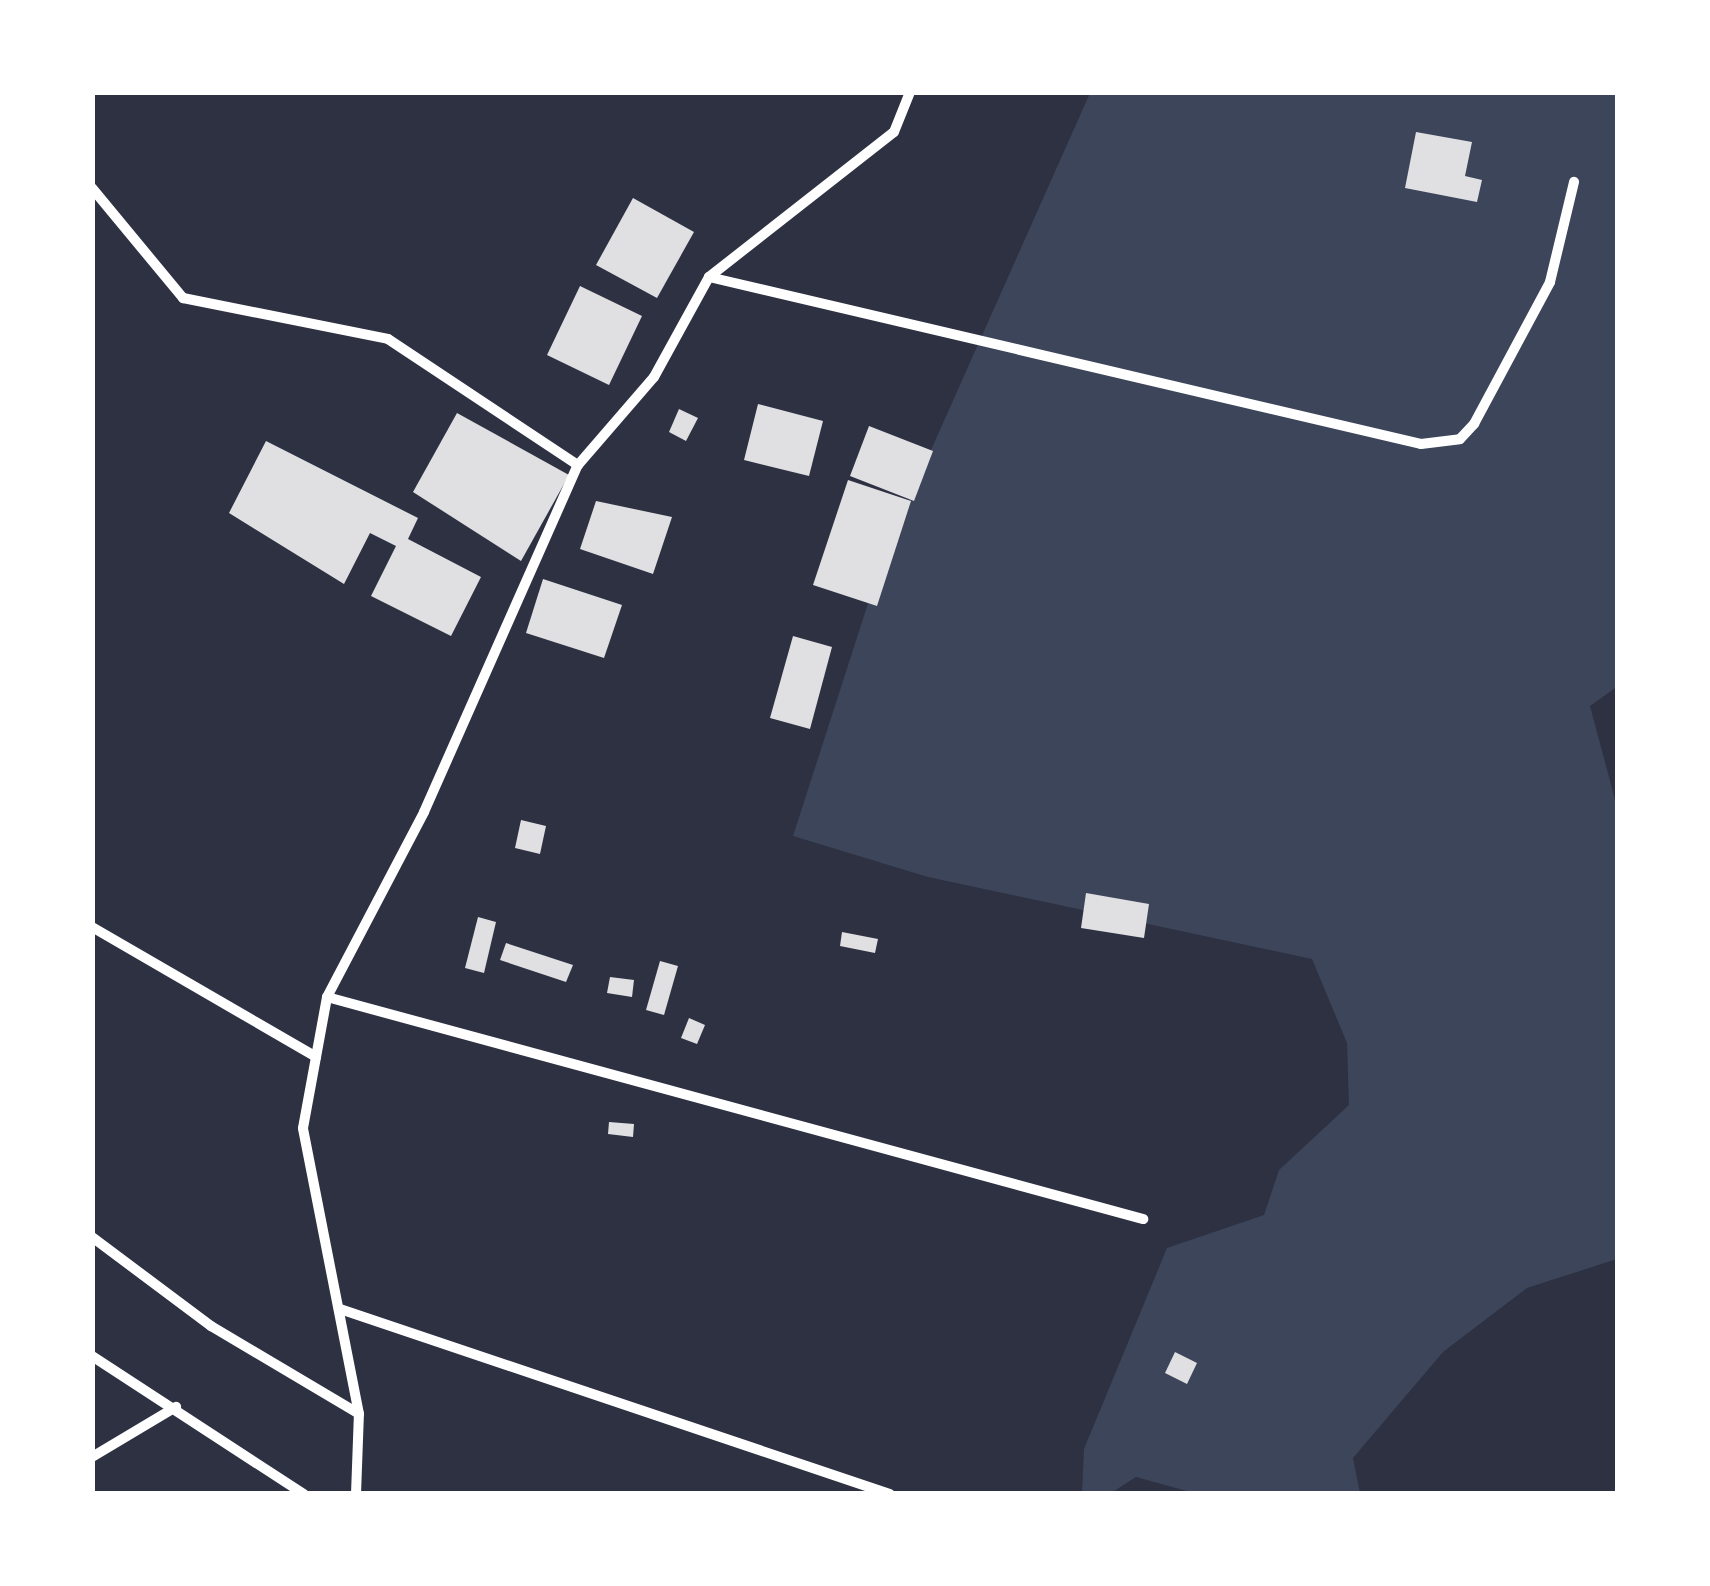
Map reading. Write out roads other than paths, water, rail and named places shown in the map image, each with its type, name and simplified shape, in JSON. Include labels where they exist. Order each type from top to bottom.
[{"type":"street","points":[[356,1494],[360,1414],[302,1128],[326,997],[424,812],[578,465],[654,377],[709,277],[894,132],[910,92]]},
{"type":"street","points":[[709,277],[1421,444],[1460,439],[1474,424],[1550,282],[1574,182]]},
{"type":"street","points":[[92,188],[183,298],[388,339],[578,465]]},
{"type":"street","points":[[92,927],[316,1057]]},
{"type":"street","points":[[326,997],[1143,1219]]},
{"type":"street","points":[[92,1237],[211,1326],[360,1414]]},
{"type":"street","points":[[340,1309],[890,1494]]},
{"type":"street","points":[[92,1356],[304,1494]]},
{"type":"street","points":[[92,1457],[176,1408]]}]
